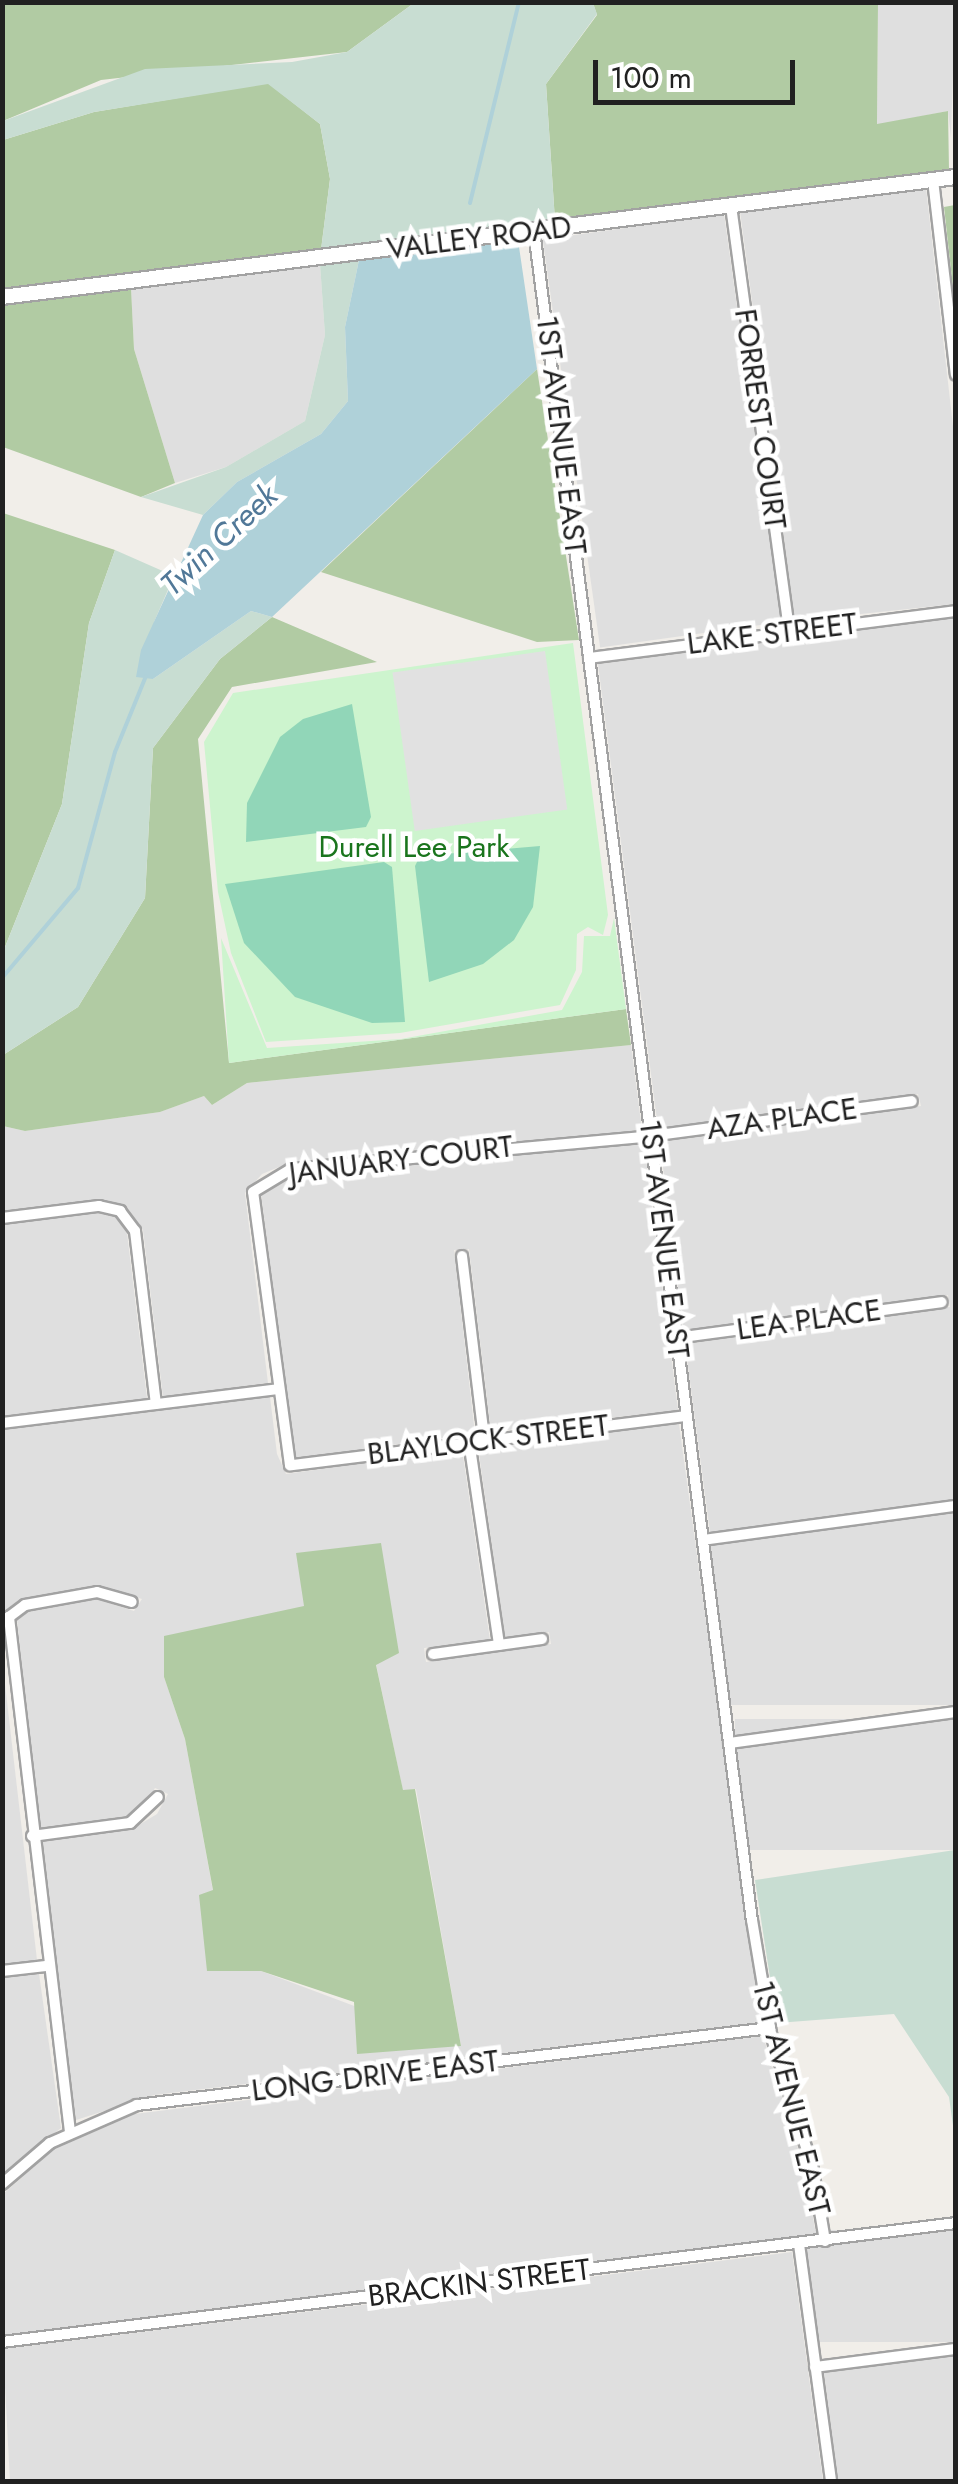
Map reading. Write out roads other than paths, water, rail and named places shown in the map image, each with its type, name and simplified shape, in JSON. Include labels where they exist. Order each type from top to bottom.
[{"type":"street","name":"VALLEY ROAD","points":[[2,297],[956,178]]},
{"type":"street","points":[[933,180],[956,376]]},
{"type":"street","name":"FORREST COURT","points":[[731,206],[789,632]]},
{"type":"street","name":"1ST AVENUE EAST","points":[[534,231],[686,1416],[770,2028],[813,2170],[824,2241]]},
{"type":"street","name":"LAKE STREET","points":[[589,658],[956,611]]},
{"type":"street","name":"AZA PLACE","points":[[651,1136],[912,1101]]},
{"type":"street","name":"JANUARY COURT","points":[[290,1465],[253,1192],[268,1178],[291,1169],[651,1136]]},
{"type":"street","points":[[2,1218],[99,1206],[120,1210],[135,1230],[156,1404]]},
{"type":"street","points":[[462,1256],[484,1439]]},
{"type":"street","name":"LEA PLACE","points":[[676,1338],[942,1302]]},
{"type":"street","points":[[2,1423],[277,1389]]},
{"type":"street","name":"BLAYLOCK STREET","points":[[290,1465],[686,1416]]},
{"type":"street","points":[[469,1441],[499,1645]]},
{"type":"street","points":[[703,1540],[956,1506]]},
{"type":"street","points":[[70,2132],[46,1966],[9,1617],[25,1605],[97,1592],[132,1602]]},
{"type":"street","points":[[432,1654],[542,1639]]},
{"type":"street","points":[[729,1743],[956,1712]]},
{"type":"street","points":[[32,1836],[130,1823],[158,1797]]},
{"type":"street","points":[[2,1972],[46,1966]]},
{"type":"street","name":"LONG DRIVE EAST","points":[[2,2184],[70,2132],[154,2102],[770,2028]]},
{"type":"street","name":"BRACKIN STREET","points":[[2,2342],[956,2224]]},
{"type":"street","name":"1ST AVENUE EAST","points":[[799,2244],[830,2482]]},
{"type":"street","points":[[816,2367],[956,2348]]},
{"type":"water","points":[[518,240],[537,369],[272,617],[251,611],[153,679],[136,677],[141,650],[203,515],[237,482],[321,434],[348,401],[345,327],[359,260]]},
{"type":"waterway","name":"Twin Creek","points":[[470,203],[519,2]]},
{"type":"waterway","name":"Twin Creek","points":[[2,978],[78,888],[115,752],[146,676]]},
{"type":"park label","name":"Durell Lee Park","points":[[414,847]]}]
